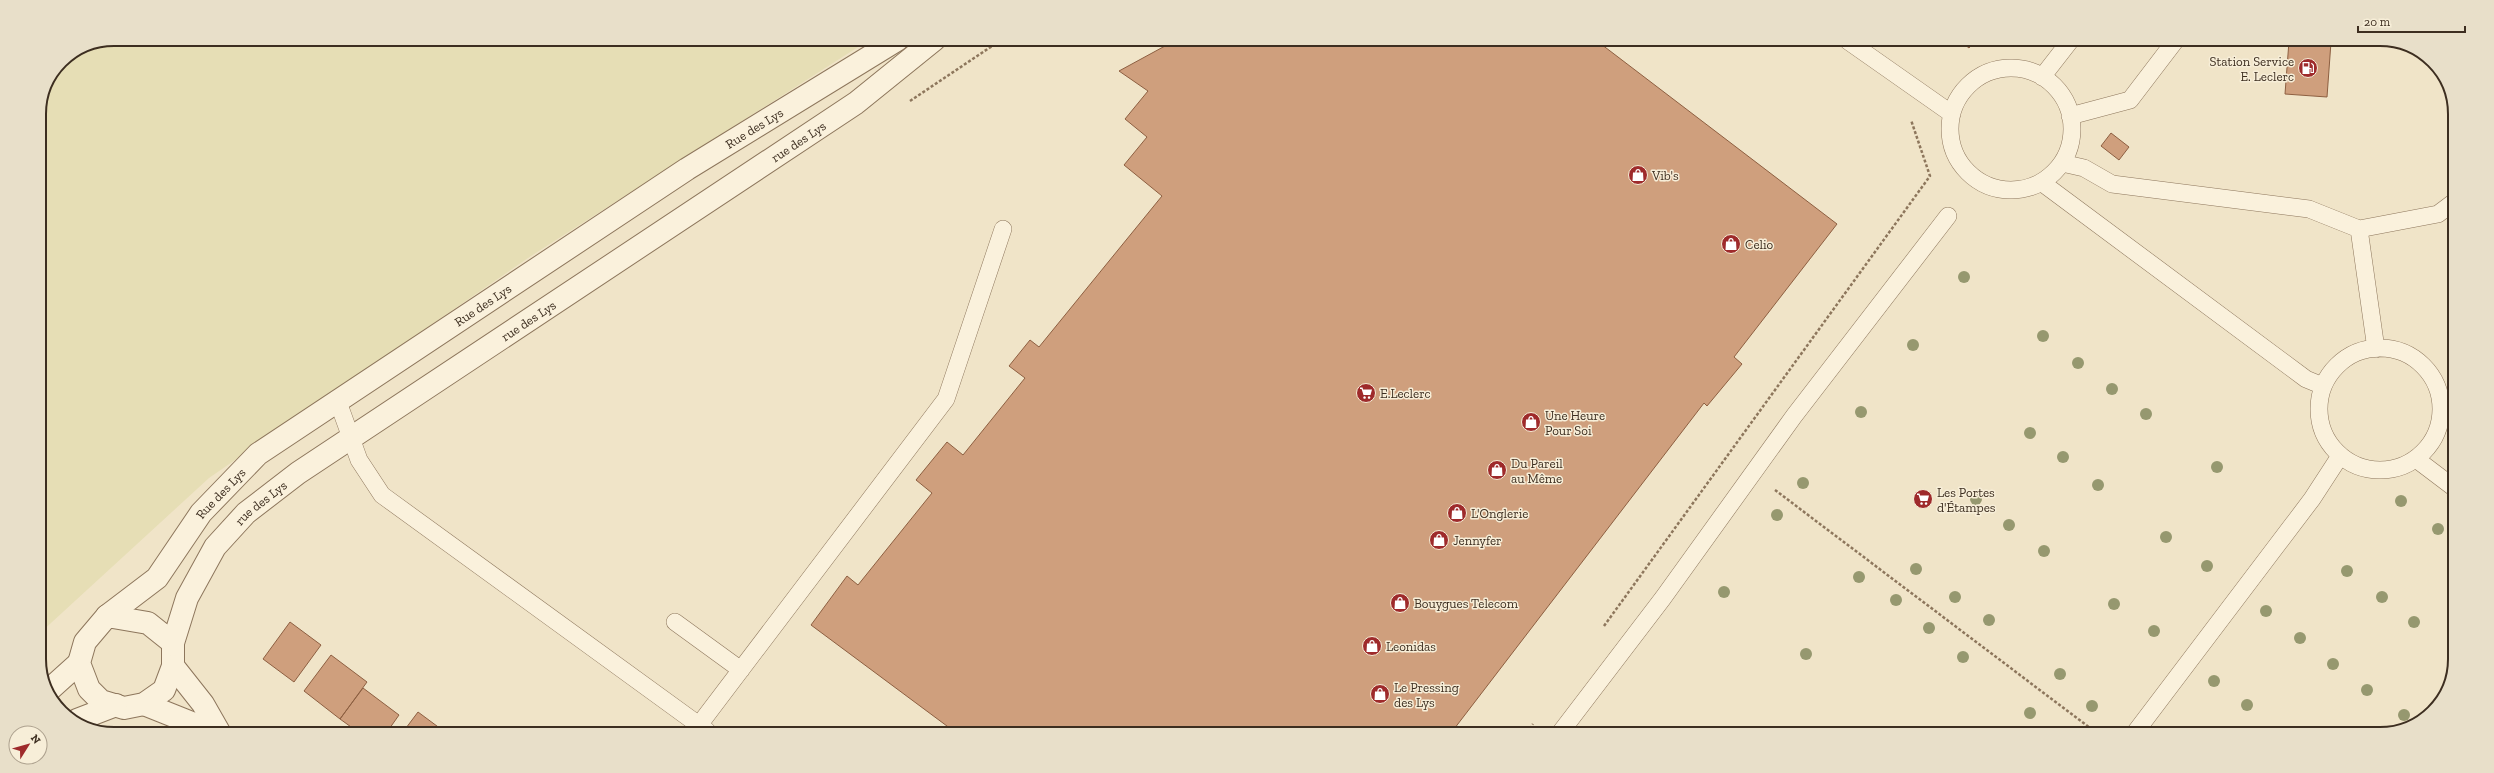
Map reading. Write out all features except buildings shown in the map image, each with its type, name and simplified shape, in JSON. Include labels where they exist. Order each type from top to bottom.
[{"type":"street","name":"Rue des Lys","points":[[107,616],[157,578],[200,513],[258,454],[687,168],[887,46]]},
{"type":"street","name":"rue des Lys","points":[[172,643],[187,598],[215,547],[246,513],[298,473],[856,103],[927,46]]},
{"type":"street","points":[[52,687],[79,663],[85,642],[107,616],[148,623],[172,643],[173,666],[164,690],[144,704],[124,708],[101,701],[89,689],[79,663]]},
{"type":"street","points":[[173,666],[203,704],[216,727]]},
{"type":"street","points":[[144,704],[202,727]]},
{"type":"street","points":[[81,718],[116,705]]},
{"type":"lane","points":[[1855,46],[1952,114]]},
{"type":"lane","points":[[2042,77],[2066,46]]},
{"type":"lane","points":[[2070,116],[2130,100],[2171,46]]},
{"type":"lane","points":[[2006,68],[2025,70],[2042,77],[2056,89],[2067,105],[2070,116],[2070,144],[2062,163],[2041,182],[2029,188],[2008,191],[1989,186],[1971,176],[1958,161],[1951,144],[1950,125],[1952,114],[1962,92],[1974,80],[1990,72],[2006,68]]},
{"type":"lane","points":[[2062,163],[2084,168],[2112,184],[2309,209],[2359,230],[2438,214],[2448,206]]},
{"type":"lane","points":[[2041,182],[2300,375],[2323,386]]},
{"type":"lane","points":[[1565,727],[1663,598],[1752,474],[1948,216]]},
{"type":"lane","points":[[704,727],[741,670],[946,399],[1003,229]]},
{"type":"lane","points":[[2359,230],[2376,348]]},
{"type":"lane","points":[[2376,348],[2394,350],[2412,357],[2426,369],[2447,402],[2431,444],[2416,459],[2398,468],[2378,471],[2358,467],[2340,456],[2328,441],[2320,424],[2319,405],[2323,386],[2332,372],[2344,360],[2359,352],[2376,348]]},
{"type":"lane","points":[[337,400],[359,460],[382,496],[700,727]]},
{"type":"lane","points":[[2139,727],[2312,499],[2340,456]]},
{"type":"lane","points":[[2416,459],[2448,483]]},
{"type":"lane","points":[[675,622],[741,670]]},
{"type":"path","points":[[904,104],[991,46]]},
{"type":"path","points":[[1602,630],[1930,176],[1909,114]]},
{"type":"path","points":[[1728,456],[2089,727]]},
{"type":"path","points":[[1531,727],[1536,720]]},
{"type":"shaded area","points":[[114,46],[860,46],[531,256],[209,478],[46,628],[46,114],[47,101],[57,76],[76,57],[101,47]]},
{"type":"place","name":"Station Service E. Leclerc","points":[[2308,68]]},
{"type":"place","name":"Vib's","points":[[1638,175]]},
{"type":"place","name":"Celio","points":[[1731,244]]},
{"type":"place","name":"E.Leclerc","points":[[1366,393]]},
{"type":"place","name":"Une Heure Pour Soi","points":[[1531,422]]},
{"type":"place","name":"Du Pareil au Même","points":[[1497,470]]},
{"type":"place","name":"Les Portes d'Étampes","points":[[1923,499]]},
{"type":"place","name":"L'Onglerie","points":[[1457,513]]},
{"type":"place","name":"Jennyfer","points":[[1439,540]]},
{"type":"place","name":"Bouygues Telecom","points":[[1400,603]]},
{"type":"place","name":"Leonidas","points":[[1372,646]]},
{"type":"place","name":"Le Pressing des Lys","points":[[1380,694]]}]
